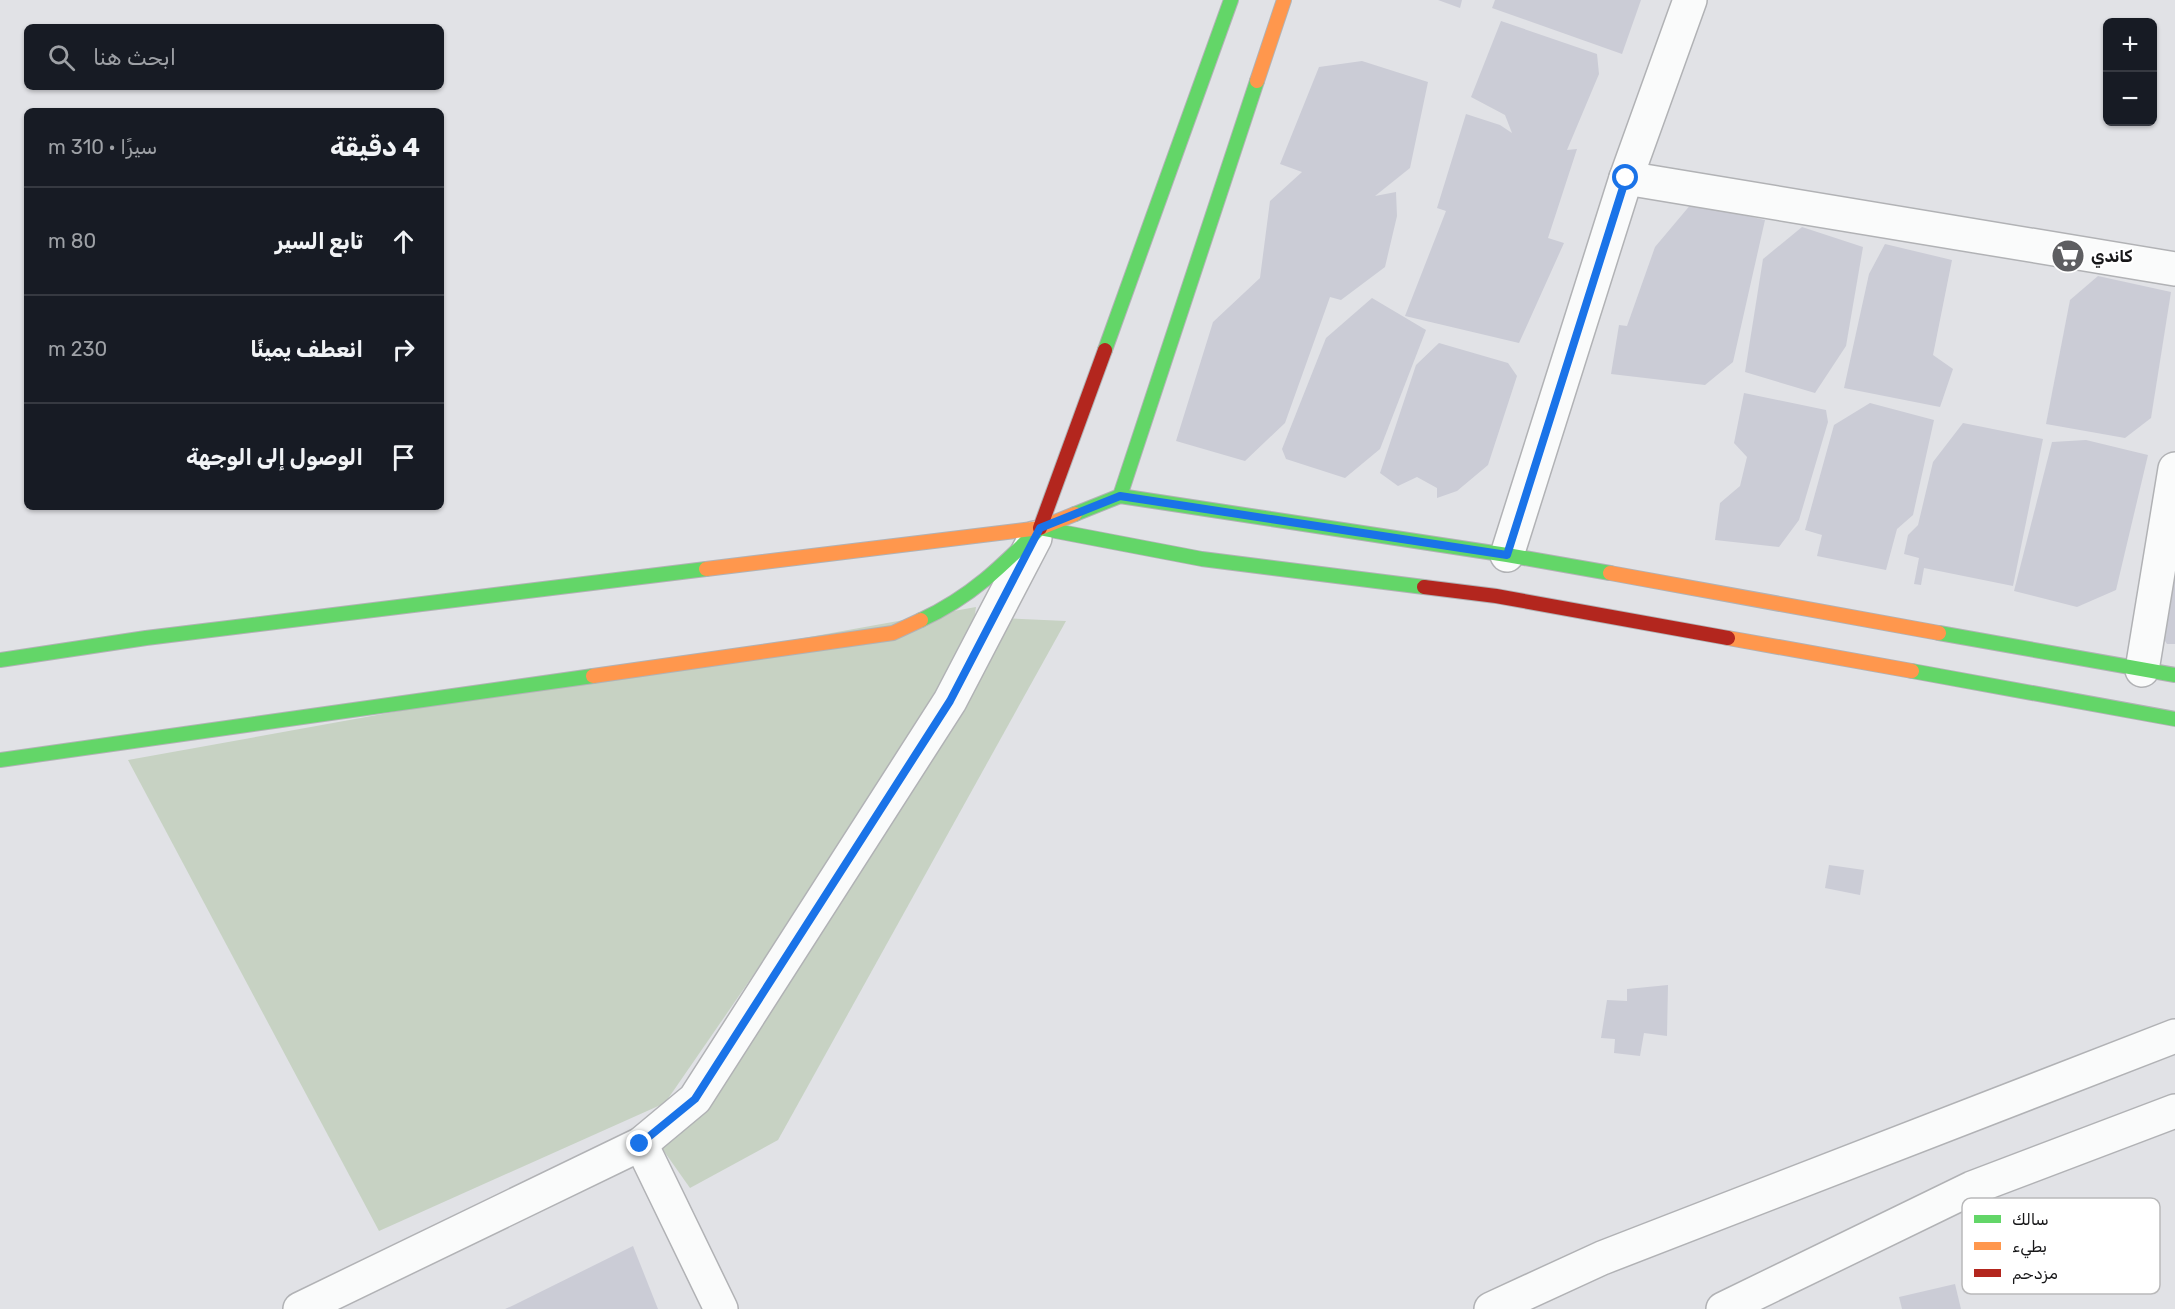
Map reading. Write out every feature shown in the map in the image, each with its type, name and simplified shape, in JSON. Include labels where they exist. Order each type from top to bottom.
[{"type":"main road","points":[[0,760],[893,633],[954,605],[1005,563],[1040,528],[1208,73],[1231,0]]},
{"type":"main road","points":[[1120,496],[1284,0]]},
{"type":"main road","points":[[0,660],[146,638],[1040,528],[1120,496],[1507,555],[2175,675]]},
{"type":"main road","points":[[1040,528],[1202,559],[1496,596],[2175,719]]},
{"type":"street","points":[[1507,555],[1626,178],[1690,0]]},
{"type":"street","points":[[1626,178],[2175,269]]},
{"type":"street","points":[[2142,670],[2175,469]]},
{"type":"street","points":[[300,1309],[640,1144],[695,1099],[950,701],[1040,528]]},
{"type":"street","points":[[1491,1309],[1602,1258],[2175,1036]]},
{"type":"street","points":[[1723,1309],[1972,1188],[2175,1111]]},
{"type":"street","points":[[640,1144],[721,1309]]},
{"type":"green space","points":[[976,607],[968,664],[665,1103],[379,1231],[128,760]]},
{"type":"green space","points":[[1000,618],[1066,621],[778,1140],[690,1188],[661,1147]]},
{"type":"building","points":[[1438,0],[1462,0],[1460,8]]},
{"type":"building","points":[[1495,0],[1641,0],[1622,54],[1492,8]]},
{"type":"building","points":[[1501,21],[1597,54],[1599,74],[1567,150],[1577,149],[1548,238],[1564,243],[1519,343],[1405,316],[1446,211],[1437,208],[1466,114],[1500,125],[1512,133],[1505,115],[1471,97]]},
{"type":"building","points":[[1362,61],[1428,82],[1410,168],[1375,196],[1396,192],[1397,216],[1385,267],[1341,300],[1330,297],[1285,423],[1245,461],[1176,441],[1213,322],[1260,278],[1270,201],[1302,172],[1280,164],[1319,67]]},
{"type":"building","points":[[1692,203],[1765,220],[1733,362],[1705,385],[1611,374],[1619,325],[1627,326],[1655,247]]},
{"type":"building","points":[[1802,227],[1863,247],[1846,346],[1815,393],[1745,372],[1763,259]]},
{"type":"building","points":[[1885,244],[1952,260],[1933,355],[1953,369],[1940,407],[1844,388],[1869,274]]},
{"type":"building","points":[[2098,276],[2171,292],[2151,418],[2125,438],[2046,424],[2070,300]]},
{"type":"building","points":[[1372,298],[1426,330],[1380,449],[1345,478],[1286,459],[1282,449],[1326,338]]},
{"type":"building","points":[[1439,343],[1508,363],[1517,376],[1488,465],[1457,491],[1437,498],[1437,488],[1417,477],[1398,486],[1380,473],[1416,365]]},
{"type":"building","points":[[1744,393],[1826,410],[1828,422],[1799,520],[1779,547],[1715,540],[1720,503],[1740,486],[1747,457],[1734,443]]},
{"type":"building","points":[[1870,403],[1934,420],[1913,515],[1897,529],[1886,570],[1817,556],[1822,535],[1805,530],[1834,425]]},
{"type":"building","points":[[1963,423],[2043,439],[2013,586],[1924,568],[1921,585],[1914,584],[1919,558],[1904,554],[1908,535],[1918,525],[1933,462]]},
{"type":"building","points":[[2086,440],[2148,455],[2116,590],[2077,607],[2014,591],[2052,442]]},
{"type":"building","points":[[2175,521],[2175,644],[2167,644],[2157,629]]},
{"type":"building","points":[[1829,865],[1864,870],[1860,895],[1825,888]]},
{"type":"building","points":[[1668,985],[1667,1036],[1644,1033],[1640,1056],[1614,1053],[1615,1039],[1601,1038],[1607,1000],[1627,1001],[1627,989]]},
{"type":"building","points":[[633,1246],[658,1309],[505,1309],[514,1305]]},
{"type":"building","points":[[1955,1284],[1961,1309],[1902,1309],[1899,1297]]},
{"type":"traffic: fast","points":[[1105,350],[1231,0]]},
{"type":"traffic: fast","points":[[1120,496],[1257,81]]},
{"type":"traffic: fast","points":[[1075,514],[1120,496],[1610,573]]},
{"type":"traffic: fast","points":[[921,620],[971,591],[999,568],[1040,528],[1202,559],[1424,587]]},
{"type":"traffic: fast","points":[[0,660],[146,638],[706,569]]},
{"type":"traffic: fast","points":[[1939,633],[2175,675]]},
{"type":"traffic: fast","points":[[1912,671],[2175,719]]},
{"type":"traffic: fast","points":[[0,760],[593,676]]},
{"type":"traffic: slow","points":[[1257,81],[1284,0]]},
{"type":"traffic: slow","points":[[706,569],[1040,528],[1075,514]]},
{"type":"traffic: slow","points":[[1610,573],[1939,633]]},
{"type":"traffic: slow","points":[[593,676],[893,633],[921,620]]},
{"type":"traffic: slow","points":[[1728,638],[1912,671]]},
{"type":"traffic: jam","points":[[1040,528],[1105,350]]},
{"type":"traffic: jam","points":[[1424,587],[1496,596],[1728,638]]},
{"type":"place","name":"كاندي","points":[[2068,256]]},
{"type":"route","points":[[640,1144],[695,1099],[950,701],[1040,528],[1120,496],[1507,555],[1626,178]]}]
